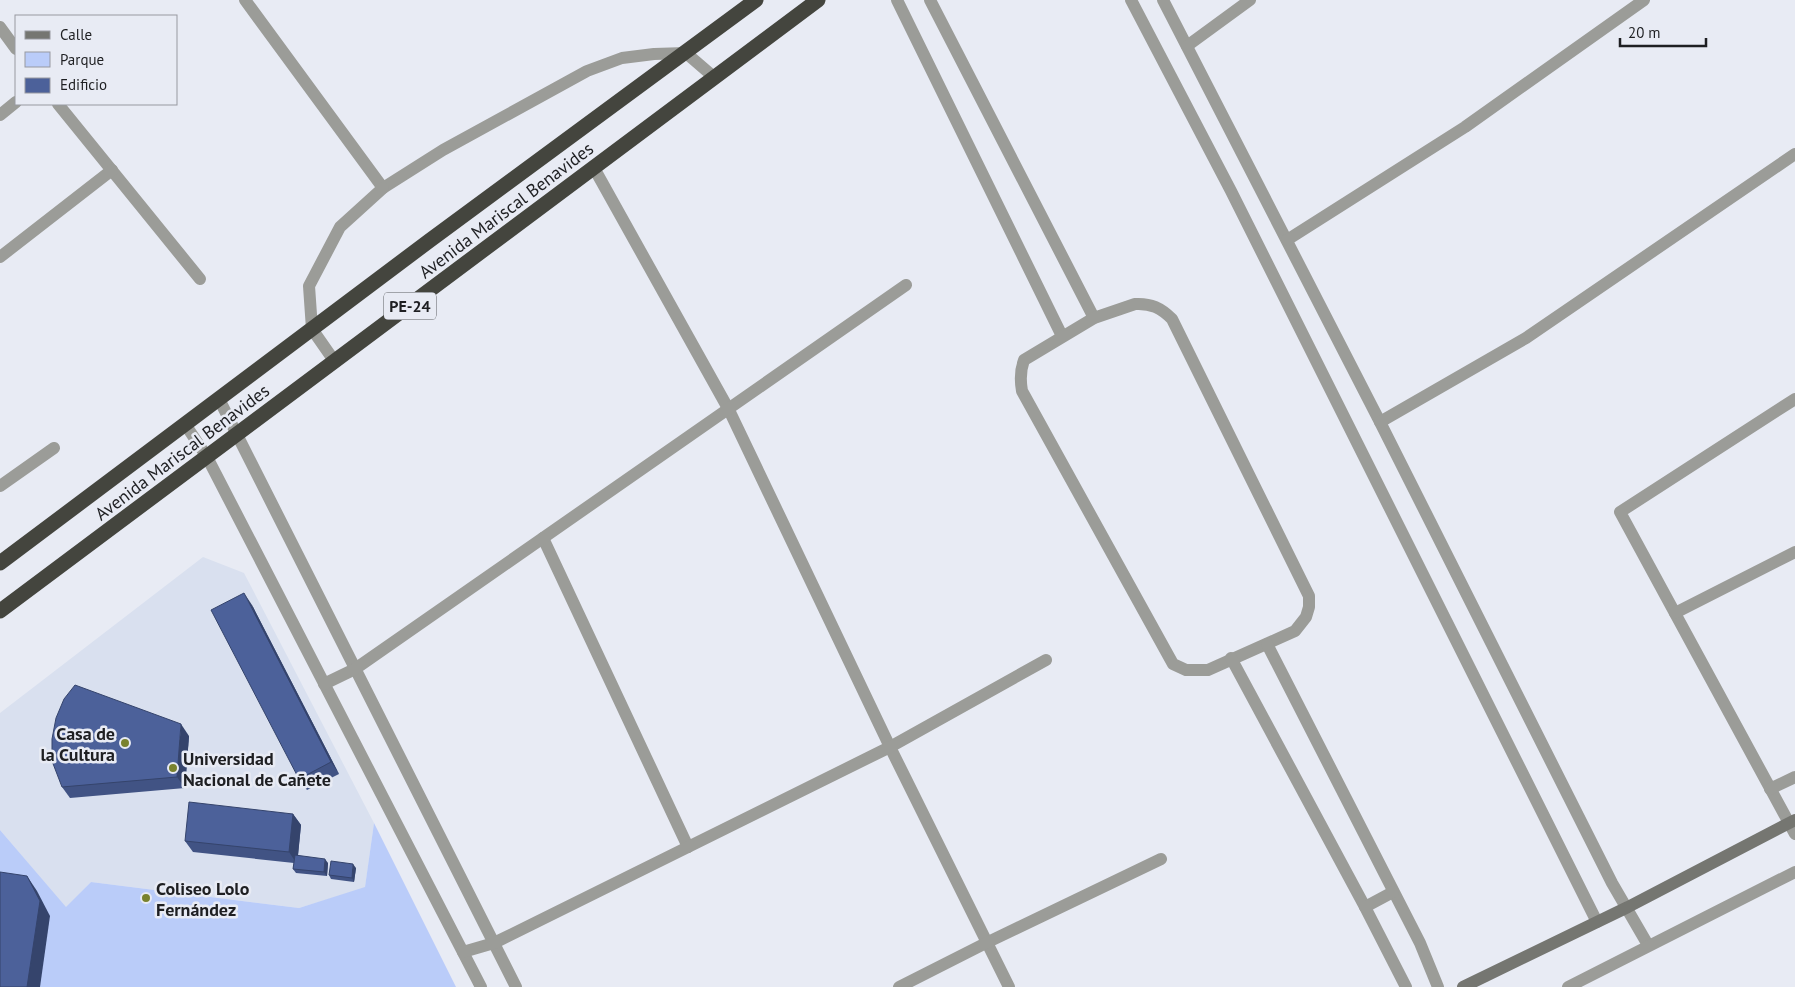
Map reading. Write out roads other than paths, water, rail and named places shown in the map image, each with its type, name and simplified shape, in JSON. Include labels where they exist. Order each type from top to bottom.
[{"type":"highway","name":"Avenida Mariscal Benavides","points":[[0,563],[756,0]]},
{"type":"highway","name":"Avenida Mariscal Benavides","points":[[0,611],[818,0]]},
{"type":"street","points":[[245,0],[383,188]]},
{"type":"street","points":[[897,0],[1062,336]]},
{"type":"street","points":[[930,0],[1094,318]]},
{"type":"street","points":[[1131,0],[1236,200],[1597,922]]},
{"type":"street","points":[[1163,0],[1380,422],[1612,883],[1628,907],[1648,945]]},
{"type":"street","points":[[1187,46],[1250,0]]},
{"type":"street","points":[[1287,240],[1465,127],[1644,0]]},
{"type":"street","points":[[0,27],[15,48]]},
{"type":"street","points":[[335,362],[312,329],[309,286],[340,227],[383,188],[443,150],[587,71],[622,58],[686,53],[715,78]]},
{"type":"street","points":[[0,115],[15,103]]},
{"type":"street","points":[[59,105],[200,279]]},
{"type":"street","points":[[1380,422],[1526,338],[1795,154]]},
{"type":"street","points":[[594,168],[729,410],[890,747],[1008,987]]},
{"type":"street","points":[[0,257],[112,170]]},
{"type":"street","points":[[324,684],[355,669],[906,285]]},
{"type":"street","points":[[1144,304],[1164,311],[1172,319],[1309,596],[1309,607],[1302,625],[1295,631],[1231,658],[1208,670],[1186,670],[1173,664],[1022,391],[1020,374],[1024,360],[1094,318],[1126,307],[1144,304]]},
{"type":"street","points":[[219,399],[516,987]]},
{"type":"street","points":[[1463,987],[1793,826],[1770,789],[1620,512],[1795,399]]},
{"type":"street","points":[[185,424],[207,457],[481,987]]},
{"type":"street","points":[[0,486],[54,448]]},
{"type":"street","points":[[543,538],[688,847]]},
{"type":"street","points":[[1675,613],[1795,552]]},
{"type":"street","points":[[1267,644],[1420,943],[1438,987]]},
{"type":"street","points":[[1231,658],[1406,987]]},
{"type":"street","points":[[463,952],[494,943],[890,747],[1046,660]]},
{"type":"street","points":[[1770,789],[1795,777]]},
{"type":"street","points":[[899,987],[1160,859]]},
{"type":"street","points":[[1568,987],[1795,872]]},
{"type":"street","points":[[1365,907],[1394,892]]},
{"type":"place","name":"Casa de la Cultura","points":[[125,743]]},
{"type":"place","name":"Universidad Nacional de Cañete","points":[[173,768]]},
{"type":"place","name":"Coliseo Lolo Fernández","points":[[146,898]]}]
